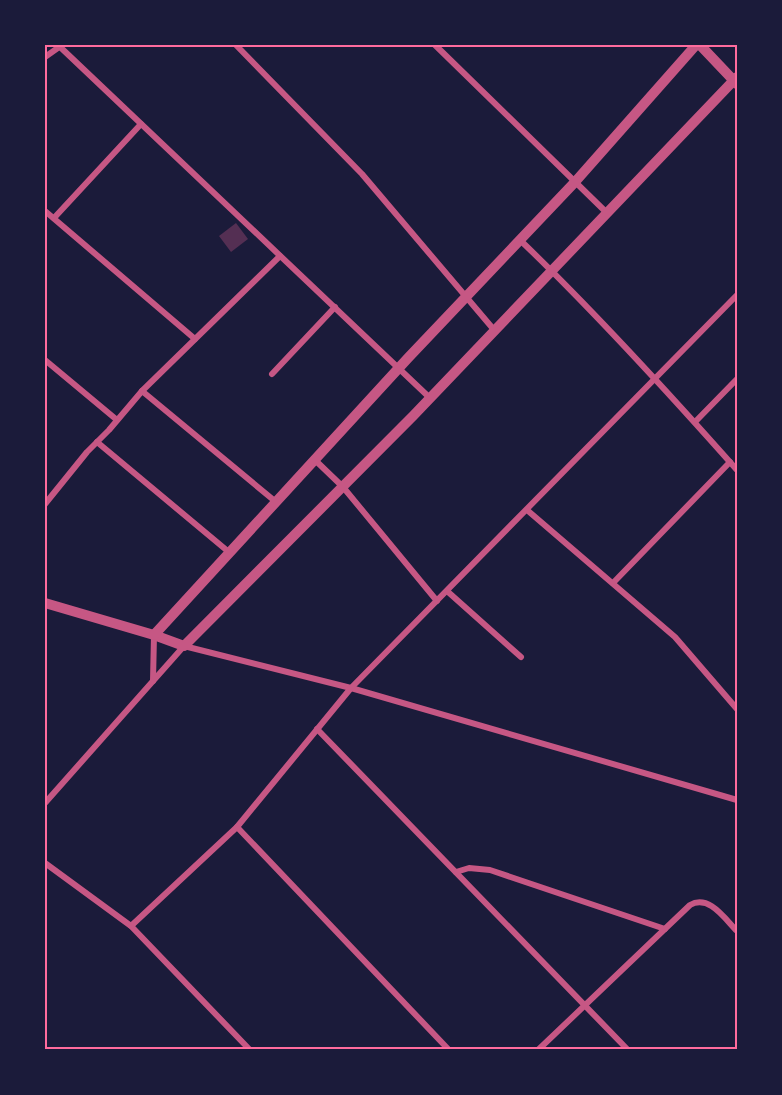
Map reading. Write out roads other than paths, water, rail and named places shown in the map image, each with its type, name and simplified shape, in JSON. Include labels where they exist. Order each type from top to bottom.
[{"type":"street","points":[[236,45],[362,174],[495,331]]},
{"type":"street","points":[[435,45],[607,213]]},
{"type":"street","points":[[45,803],[184,646],[430,398],[736,81],[698,45],[154,635],[153,681]]},
{"type":"street","points":[[45,57],[60,46],[430,398]]},
{"type":"street","points":[[54,218],[141,124]]},
{"type":"street","points":[[45,211],[195,339]]},
{"type":"street","points":[[520,240],[552,270],[655,379],[737,470]]},
{"type":"street","points":[[46,499],[142,391],[280,256]]},
{"type":"street","points":[[131,926],[237,826],[351,688],[737,295]]},
{"type":"street","points":[[272,374],[334,307]]},
{"type":"street","points":[[45,360],[117,420]]},
{"type":"street","points":[[695,422],[737,379]]},
{"type":"street","points":[[142,391],[276,502]]},
{"type":"street","points":[[97,442],[230,553]]},
{"type":"street","points":[[315,460],[343,487],[437,601]]},
{"type":"street","points":[[613,583],[730,462]]},
{"type":"street","points":[[526,510],[675,637],[737,709]]},
{"type":"street","points":[[447,591],[521,657]]},
{"type":"street","points":[[45,603],[184,646],[351,688],[737,800]]},
{"type":"street","points":[[317,729],[628,1050]]},
{"type":"street","points":[[237,826],[449,1050]]},
{"type":"street","points":[[45,863],[131,926],[250,1050]]},
{"type":"street","points":[[456,872],[470,867],[490,870],[664,929]]},
{"type":"street","points":[[538,1050],[695,902],[705,903],[715,908],[737,932]]}]
